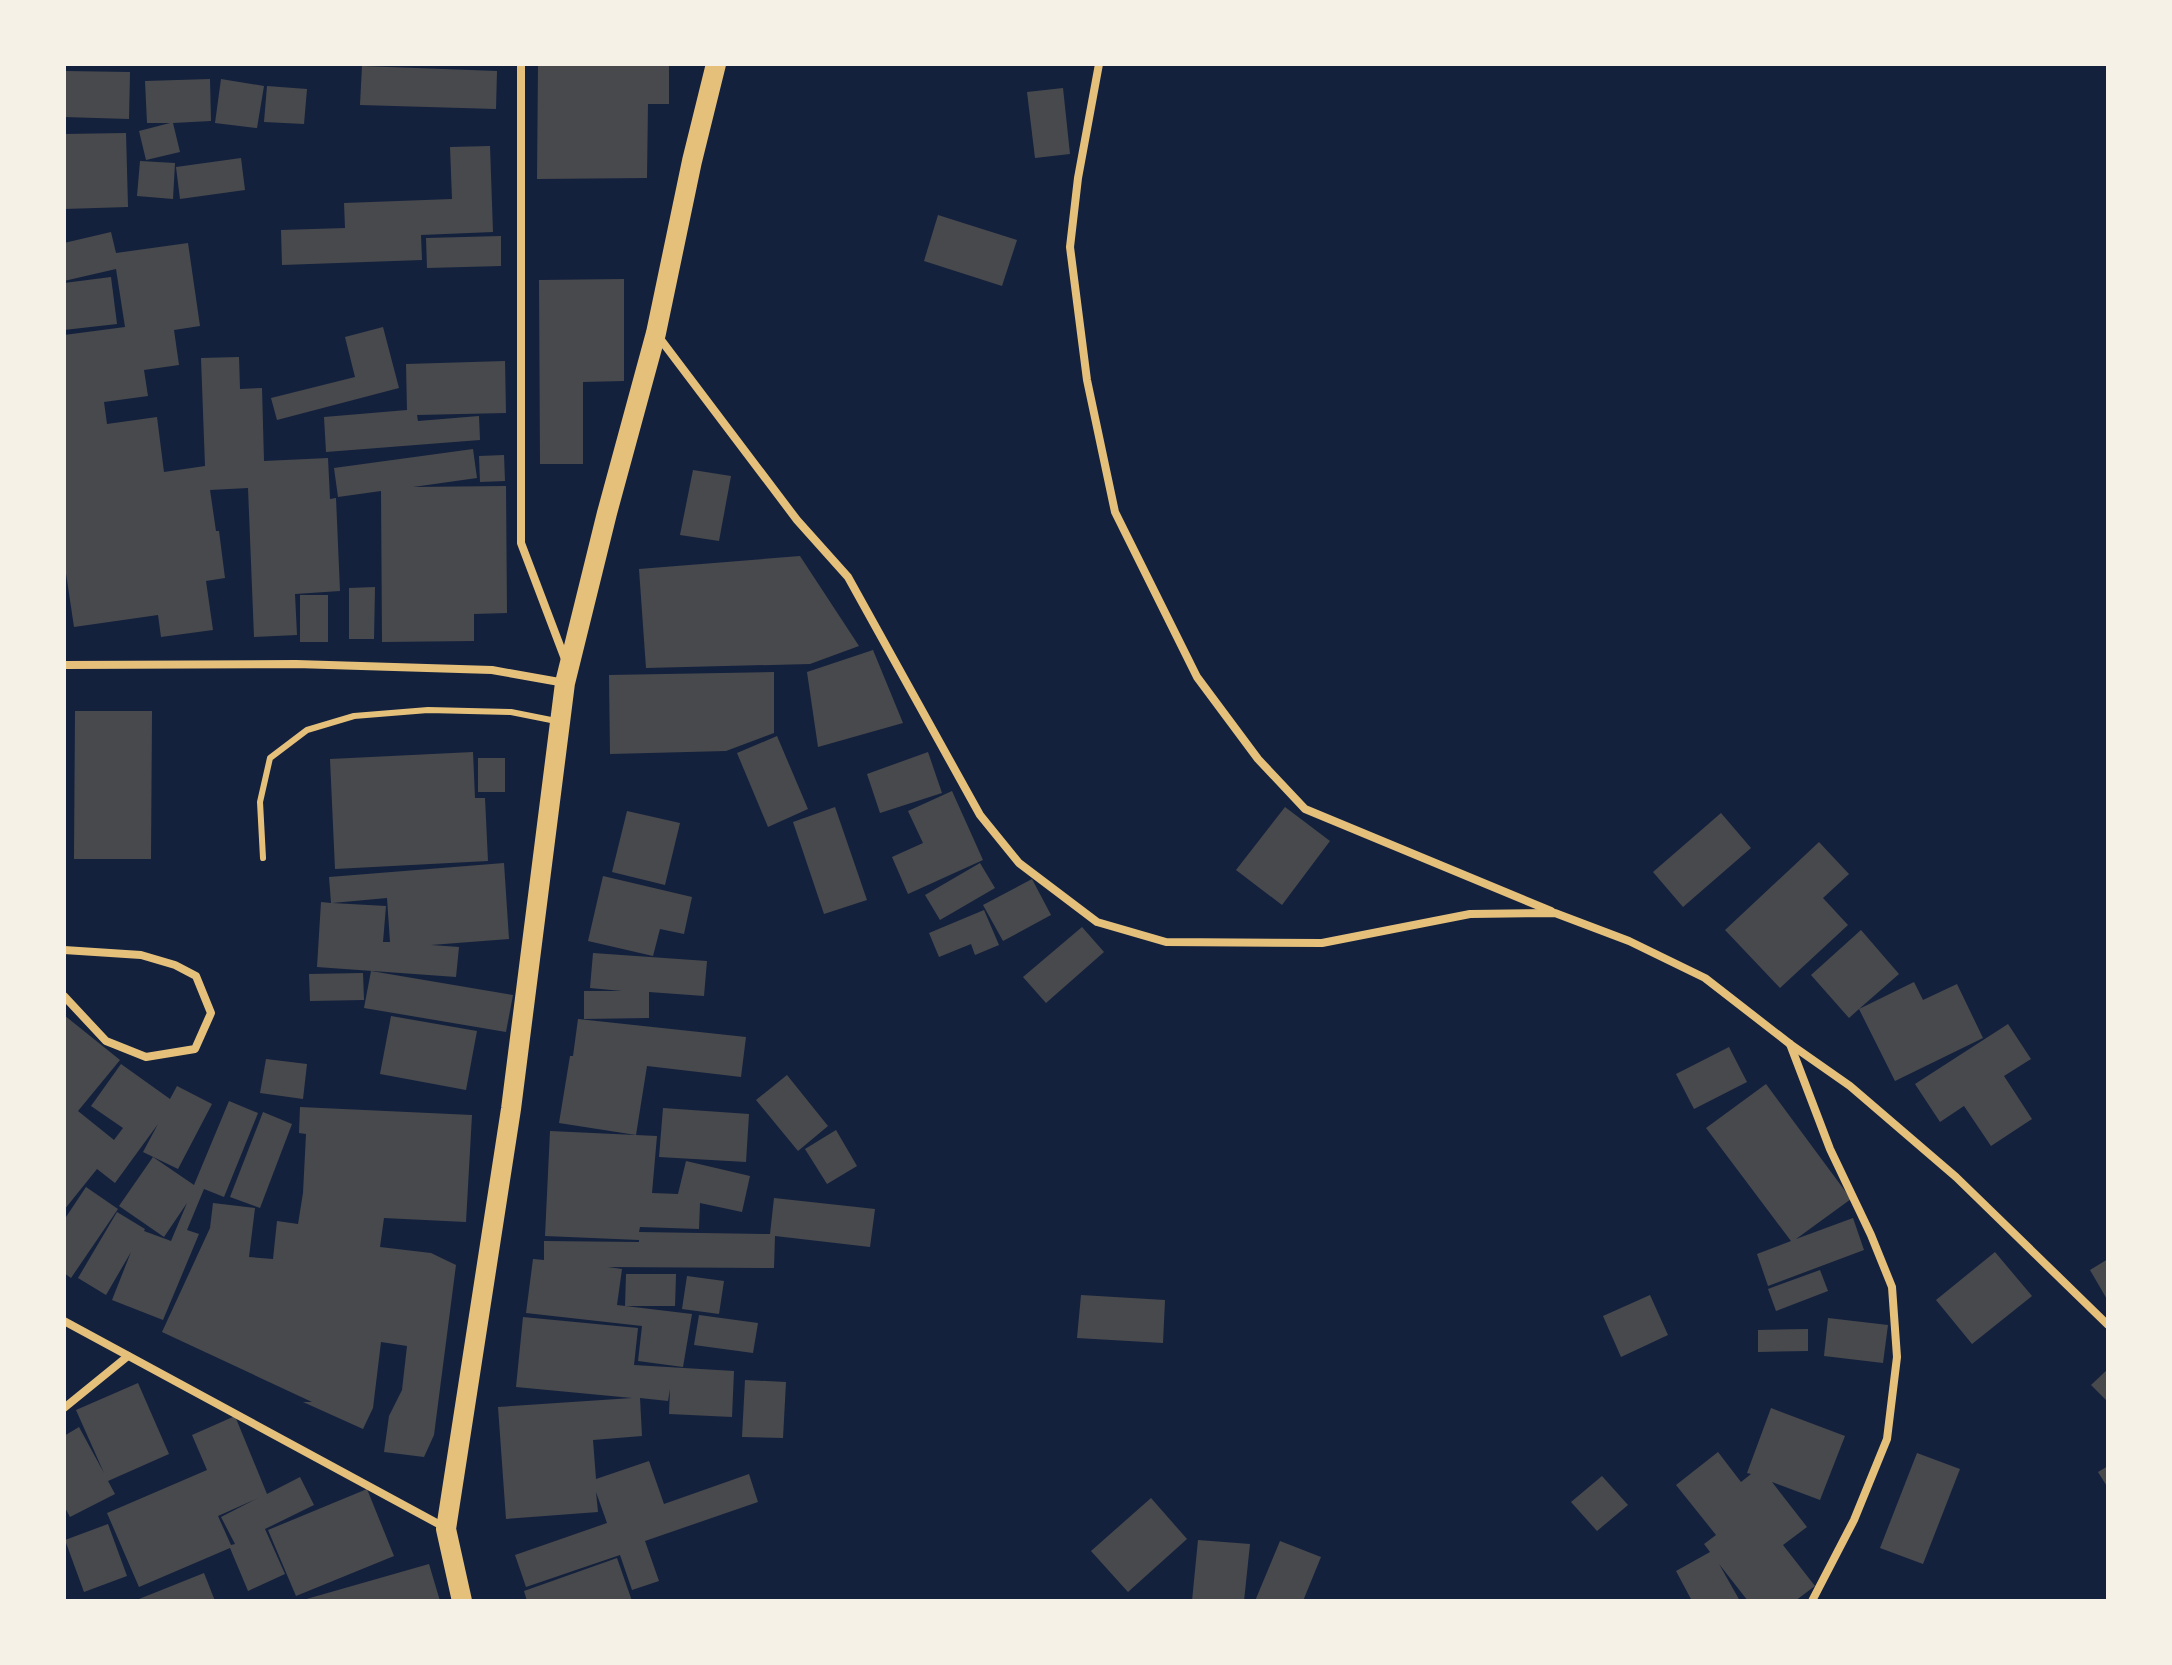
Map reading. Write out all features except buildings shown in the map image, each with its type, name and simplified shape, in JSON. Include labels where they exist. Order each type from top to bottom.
[{"type":"main road","points":[[462,1601],[446,1529],[511,1109],[567,675],[656,333],[716,64]]},
{"type":"street","points":[[64,665],[296,664],[567,675],[521,543],[521,64]]},
{"type":"street","points":[[1099,64],[1078,178],[1070,247],[1087,380],[1115,512],[1197,677],[1258,759],[1305,809],[1629,941],[1705,978],[1850,1086],[1956,1177],[2108,1325]]},
{"type":"street","points":[[656,333],[797,520],[848,577],[980,815],[1019,863],[1097,922],[1166,942],[1322,943],[1470,914],[1555,913]]},
{"type":"street","points":[[64,950],[141,955],[175,965],[196,976],[211,1013],[195,1049],[146,1057],[106,1041],[64,996]]},
{"type":"street","points":[[1790,1044],[1830,1149],[1892,1287],[1897,1357],[1887,1439],[1854,1520],[1812,1601]]},
{"type":"street","points":[[64,1321],[446,1529]]},
{"type":"street","points":[[64,1408],[128,1356]]},
{"type":"lane","points":[[263,858],[260,802],[270,758],[307,730],[354,716],[428,710],[511,712],[560,722]]}]
